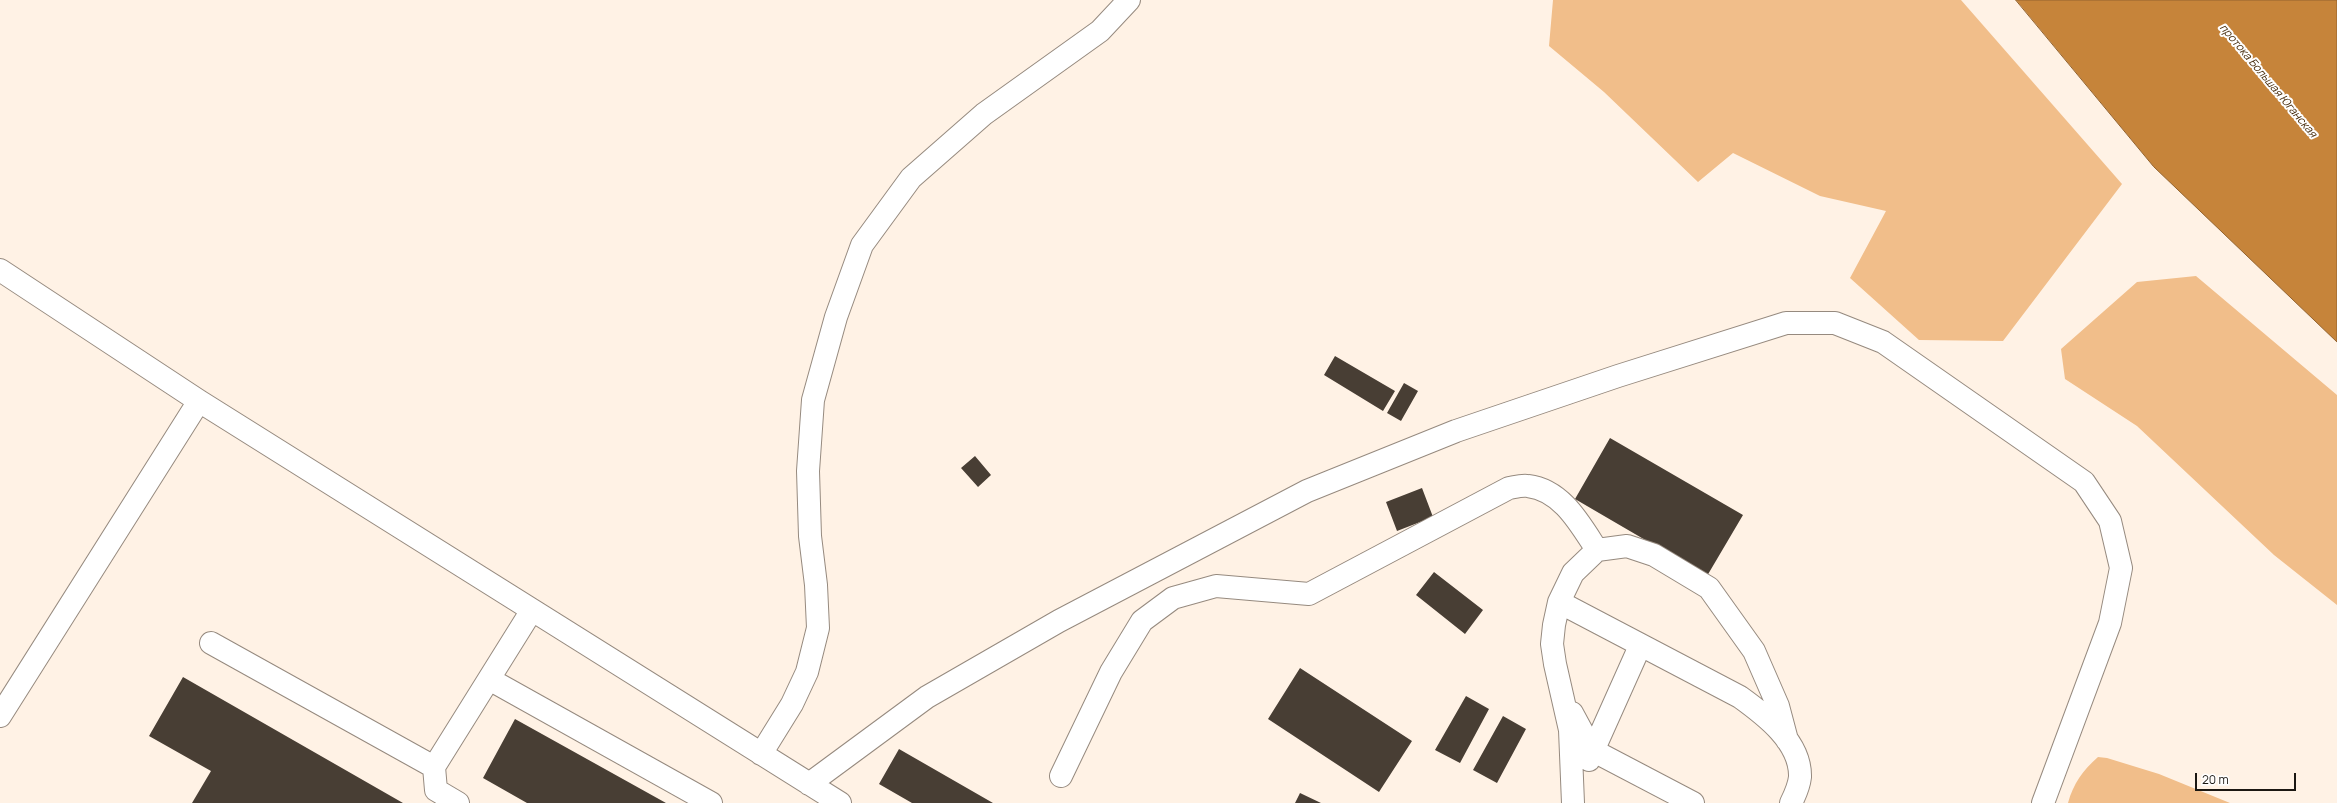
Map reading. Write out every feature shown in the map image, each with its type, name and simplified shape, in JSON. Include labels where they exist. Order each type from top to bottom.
[{"type":"street","points":[[761,754],[792,704],[807,672],[818,628],[816,585],[810,536],[808,471],[813,400],[836,317],[862,245],[911,178],[984,114],[1100,31],[1129,0]]},
{"type":"street","points":[[0,270],[199,401],[840,803]]},
{"type":"street","points":[[809,784],[940,690],[1059,621],[1307,491],[1456,431],[1618,376],[1786,323],[1835,323],[1883,342],[2084,482],[2110,520],[2121,568],[2110,623],[2043,803]]},
{"type":"street","points":[[0,716],[199,401]]},
{"type":"street","points":[[1061,776],[1110,672],[1142,622],[1174,598],[1216,586],[1309,594],[1509,488],[1527,486],[1549,493],[1570,510],[1597,550]]},
{"type":"street","points":[[1573,802],[1570,730],[1552,644],[1559,602],[1573,572],[1597,550],[1627,546],[1654,555],[1709,588],[1754,652],[1778,706],[1787,740],[1794,753],[1800,777],[1791,803]]},
{"type":"street","points":[[1559,602],[1640,646],[1740,697],[1764,715],[1787,740]]},
{"type":"street","points":[[458,803],[432,797],[434,766],[532,610]]},
{"type":"street","points":[[211,643],[434,766]]},
{"type":"street","points":[[1573,802],[1592,750],[1640,646]]},
{"type":"street","points":[[489,679],[711,803]]},
{"type":"street","points":[[1562,695],[1592,750],[1693,803]]},
{"type":"shaded area","points":[[1553,0],[1961,0],[2122,184],[2003,341],[1919,340],[1850,278],[1886,211],[1820,196],[1733,153],[1698,182],[1604,92],[1549,46]]},
{"type":"shaded area","points":[[2196,276],[2337,395],[2337,605],[2274,555],[2137,426],[2065,379],[2061,349],[2137,282]]},
{"type":"shaded area","points":[[2098,757],[2107,758],[2159,774],[2230,803],[2068,803],[2079,778]]},
{"type":"water","name":"протока Большая Юганская","points":[[2016,0],[2337,0],[2337,342],[2154,167]]},
{"type":"building","points":[[1335,356],[1395,391],[1383,411],[1324,375]]},
{"type":"building","points":[[1404,383],[1418,391],[1401,421],[1387,413]]},
{"type":"building","points":[[1610,438],[1743,515],[1707,576],[1575,499]]},
{"type":"building","points":[[975,456],[991,475],[978,487],[961,468]]},
{"type":"building","points":[[1422,488],[1433,517],[1397,531],[1386,502]]},
{"type":"building","points":[[1434,572],[1483,610],[1465,634],[1416,595]]},
{"type":"building","points":[[1300,668],[1412,741],[1379,792],[1268,719]]},
{"type":"building","points":[[183,677],[403,803],[192,803],[211,771],[149,736]]},
{"type":"building","points":[[1466,696],[1489,709],[1460,763],[1435,750]]},
{"type":"building","points":[[1503,716],[1526,729],[1497,783],[1473,770]]},
{"type":"building","points":[[515,719],[666,803],[527,803],[483,778]]},
{"type":"building","points":[[899,749],[993,803],[912,803],[879,784]]},
{"type":"building","points":[[1300,793],[1321,803],[1295,803]]}]
